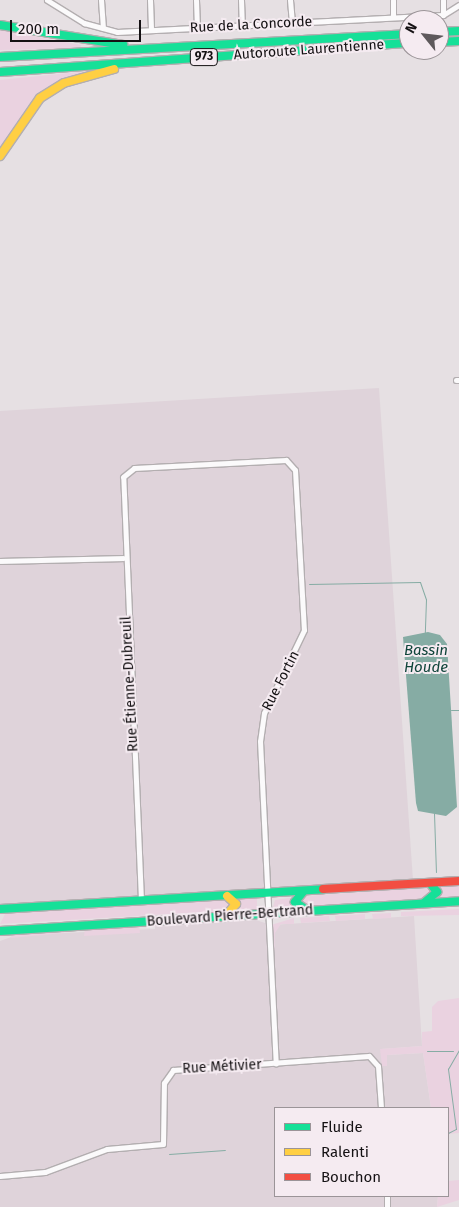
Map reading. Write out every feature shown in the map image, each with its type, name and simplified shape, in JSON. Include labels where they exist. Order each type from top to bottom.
[{"type":"main road","points":[[0,25],[144,48]]},
{"type":"main road","name":"Autoroute Laurentienne","points":[[0,57],[399,35]]},
{"type":"main road","name":"Autoroute Laurentienne","points":[[0,72],[399,45]]},
{"type":"main road","points":[[0,156],[26,114],[50,91],[87,75],[159,60]]},
{"type":"main road","points":[[0,76],[69,68]]},
{"type":"main road","name":"Boulevard Pierre-Bertrand","points":[[1,909],[459,881]]},
{"type":"main road","points":[[424,904],[437,892],[430,883]]},
{"type":"main road","points":[[308,891],[295,901],[309,910]]},
{"type":"main road","points":[[225,895],[236,904],[225,917]]},
{"type":"main road","name":"Boulevard Pierre-Bertrand","points":[[0,929],[225,917],[459,901]]},
{"type":"street","name":"Rue de la Concorde","points":[[47,0],[84,23],[117,32],[399,17]]},
{"type":"street","points":[[101,0],[103,28]]},
{"type":"street","points":[[150,0],[151,30]]},
{"type":"street","points":[[196,0],[197,28]]},
{"type":"street","points":[[241,0],[242,25]]},
{"type":"street","points":[[290,0],[292,22]]},
{"type":"street","points":[[393,0],[393,17]]},
{"type":"street","name":"Rue Fortin","points":[[128,470],[286,460],[295,470],[304,630],[260,725],[266,893],[276,1064]]},
{"type":"street","name":"Rue Étienne-Dubreuil","points":[[128,470],[120,486],[141,900]]},
{"type":"street","points":[[0,561],[123,558]]},
{"type":"street","name":"Rue Métivier","points":[[0,1176],[45,1172],[94,1152],[163,1144],[164,1083],[173,1070],[374,1058],[381,1107]]},
{"type":"shaded area","points":[[0,30],[81,45],[81,48],[0,50]]},
{"type":"shaded area","points":[[88,71],[28,106],[0,149],[0,80]]},
{"type":"shaded area","points":[[379,388],[413,880],[0,905],[0,411]]},
{"type":"shaded area","points":[[459,885],[459,899],[439,899],[441,886]]},
{"type":"shaded area","points":[[429,887],[432,893],[428,900],[307,908],[300,901],[307,896]]},
{"type":"shaded area","points":[[296,897],[296,909],[273,907],[275,900]]},
{"type":"shaded area","points":[[257,898],[257,909],[237,910],[237,899]]},
{"type":"shaded area","points":[[224,900],[232,906],[222,911],[0,924],[5,914]]},
{"type":"shaded area","points":[[459,909],[459,915],[401,916],[401,912]]},
{"type":"shaded area","points":[[391,913],[391,918],[373,919],[372,914]]},
{"type":"shaded area","points":[[365,914],[365,919],[336,921],[335,916]]},
{"type":"shaded area","points":[[329,916],[330,921],[301,923],[300,918]]},
{"type":"shaded area","points":[[414,916],[422,1046],[381,1049],[387,1055],[423,1053],[431,1107],[274,1107],[274,1197],[438,1197],[437,1207],[0,1207],[0,941],[17,935],[155,929],[155,925],[256,920],[271,925]]},
{"type":"shaded area","points":[[294,918],[294,924],[281,924],[275,933],[274,957],[271,925]]},
{"type":"shaded area","points":[[139,924],[140,933],[84,936],[85,928]]},
{"type":"shaded area","points":[[63,930],[64,933],[11,938],[12,932]]},
{"type":"shaded area","points":[[459,998],[459,1133],[449,1134],[449,1107],[431,1107],[423,1053],[387,1055],[387,1066],[382,1066],[380,1049],[422,1046],[422,1032],[432,1031],[432,1007],[438,1001]]},
{"type":"shaded area","points":[[459,1180],[459,1200],[437,1207],[438,1197],[449,1197],[449,1181]]},
{"type":"water","name":"Bassin Houde","points":[[428,632],[440,635],[447,644],[457,807],[446,816],[418,811],[416,803],[403,637]]},
{"type":"waterway","points":[[309,584],[420,582],[426,599],[425,633]]},
{"type":"waterway","points":[[451,710],[459,710]]},
{"type":"waterway","points":[[434,813],[436,872]]},
{"type":"waterway","points":[[449,1132],[456,1129],[448,1069],[459,1050]]},
{"type":"waterway","points":[[427,1051],[453,1051]]},
{"type":"waterway","points":[[169,1154],[225,1150]]},
{"type":"traffic: fast","points":[[0,25],[123,45]]},
{"type":"traffic: fast","points":[[449,32],[459,31]]},
{"type":"traffic: fast","points":[[0,57],[399,35]]},
{"type":"traffic: fast","points":[[449,42],[459,41]]},
{"type":"traffic: fast","points":[[0,72],[399,44]]},
{"type":"traffic: fast","points":[[425,902],[437,892],[430,883]]},
{"type":"traffic: fast","points":[[0,909],[323,889]]},
{"type":"traffic: fast","points":[[303,892],[295,902],[307,910]]},
{"type":"traffic: fast","points":[[0,931],[459,901]]},
{"type":"traffic: slow","points":[[0,156],[40,98],[64,83],[114,69]]},
{"type":"traffic: slow","points":[[225,917],[236,904],[227,896]]},
{"type":"traffic: jam","points":[[323,889],[459,881]]}]
